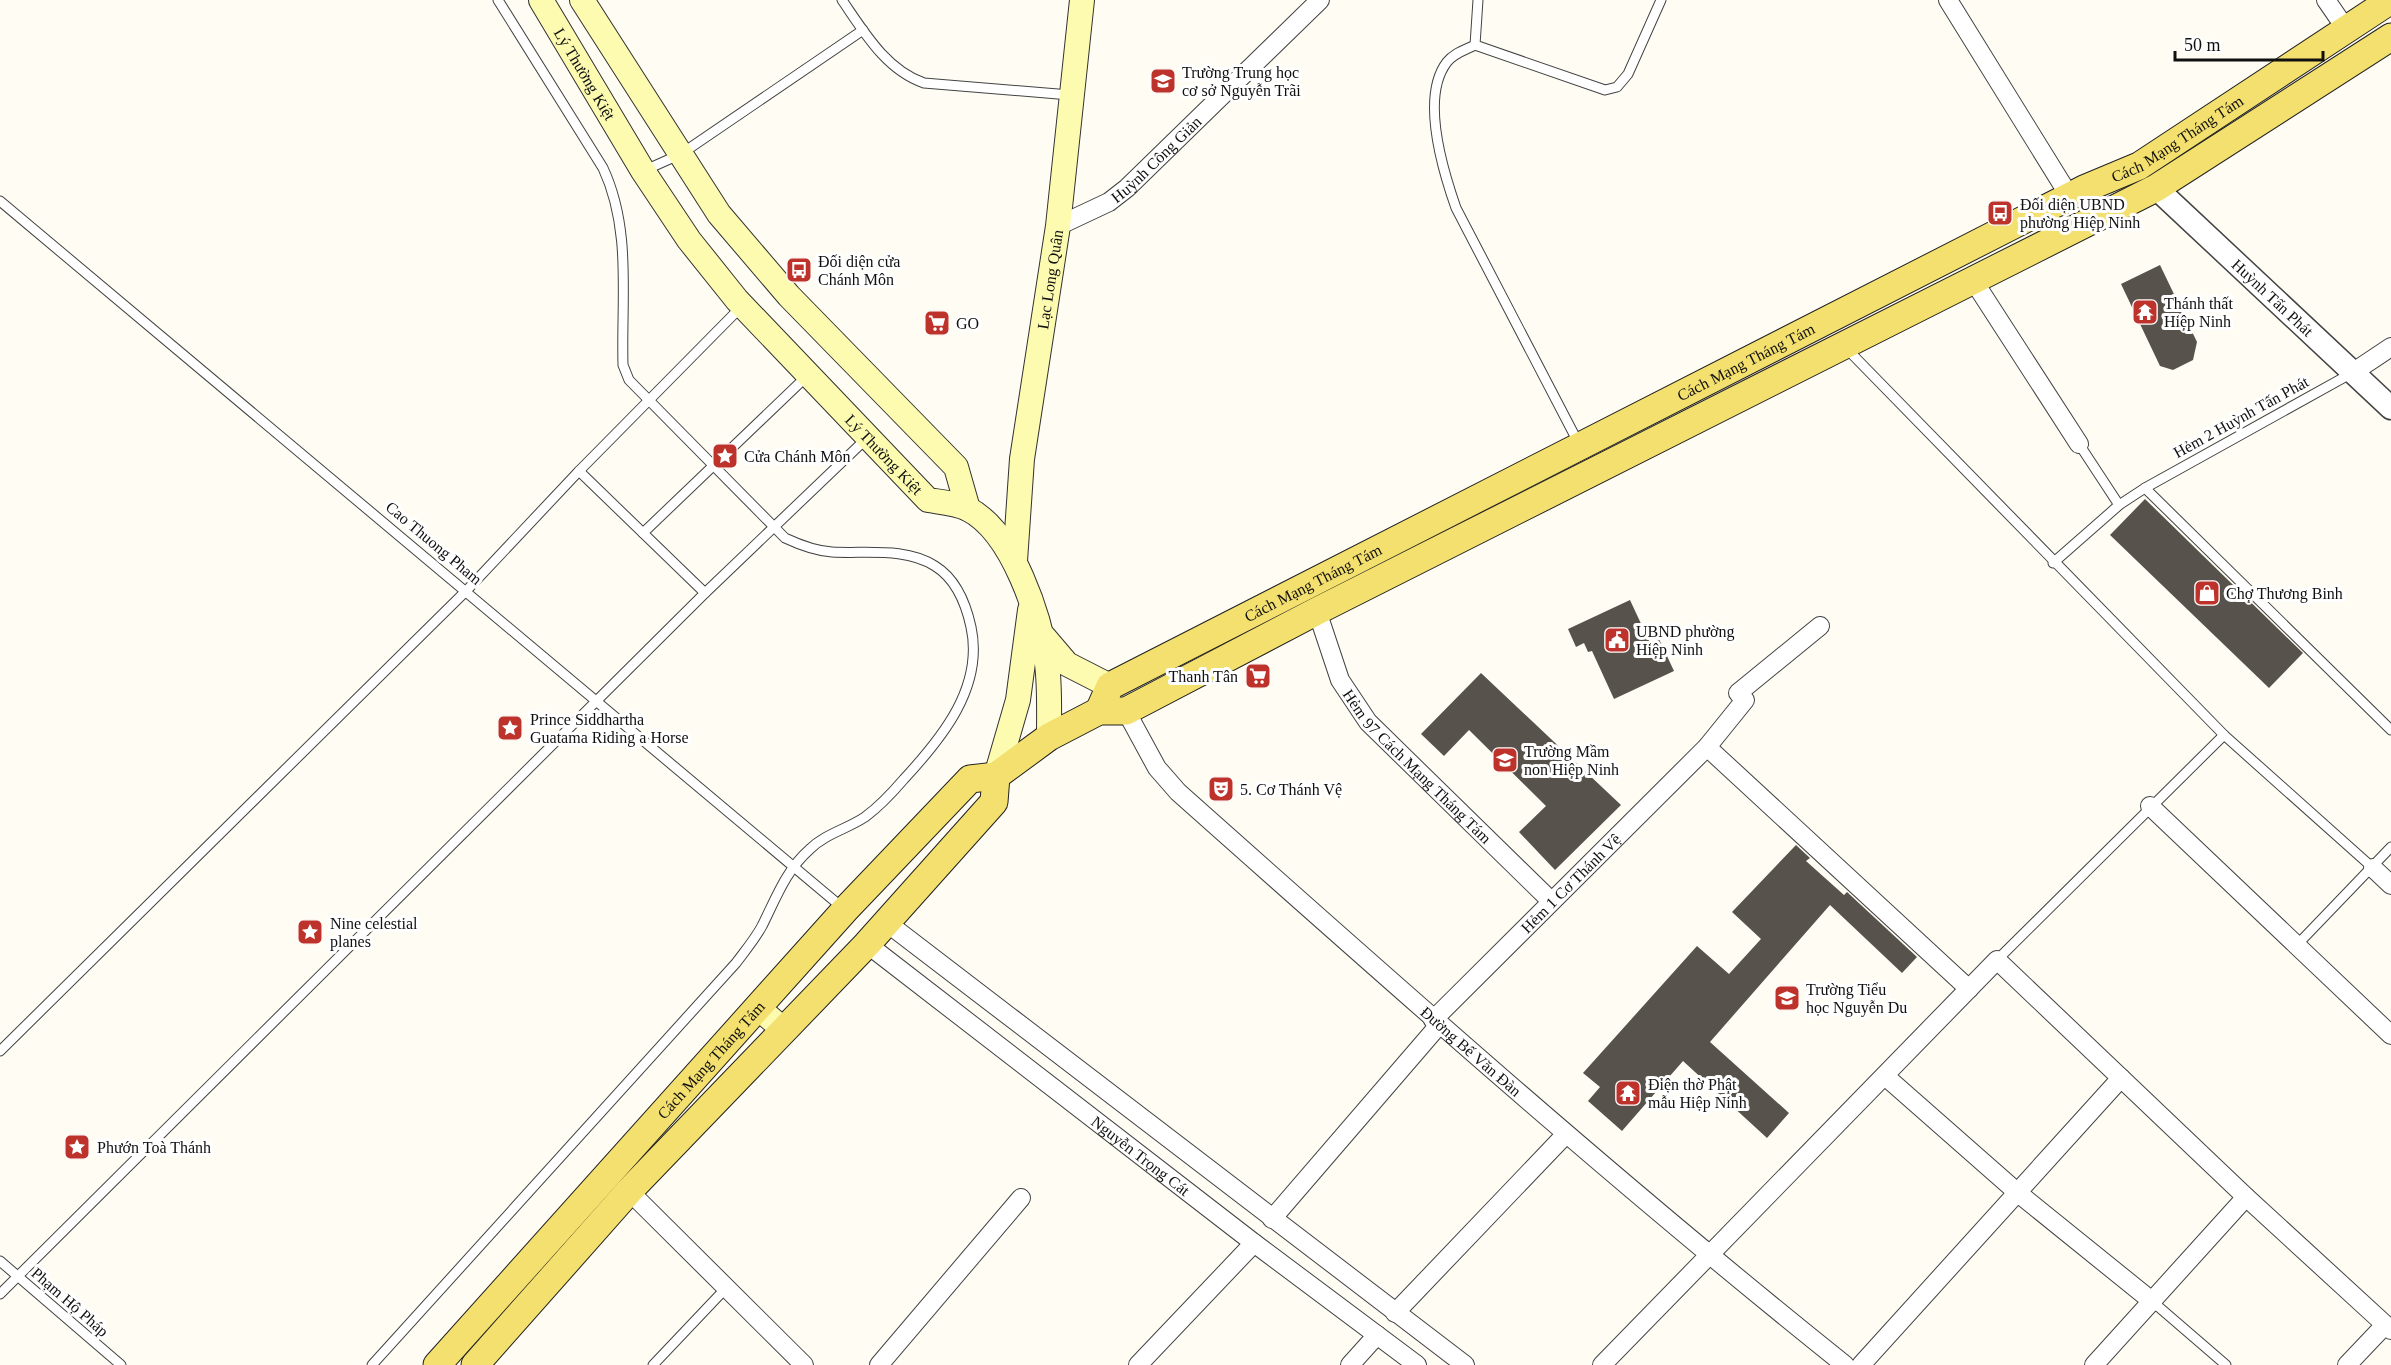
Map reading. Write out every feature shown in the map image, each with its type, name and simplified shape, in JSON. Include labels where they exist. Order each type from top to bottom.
[{"type":"main road","name":"Lý Thường Kiệt","points":[[541,0],[643,171],[689,240],[743,305],[928,500],[969,509]]},
{"type":"main road","points":[[582,0],[719,214],[753,255],[956,467],[969,509]]},
{"type":"main road","name":"Lạc Long Quân","points":[[1016,561],[1022,459],[1058,226],[1082,0]]},
{"type":"main road","name":"Cách Mạng Tháng Tám","points":[[1110,686],[2070,197],[2139,166],[2391,0]]},
{"type":"main road","name":"Cách Mạng Tháng Tám","points":[[437,1365],[845,910],[970,779],[996,776],[1049,737],[1099,711],[1126,711],[1317,611],[2156,188],[2391,37]]},
{"type":"main road","points":[[2139,166],[2156,188]]},
{"type":"main road","name":"Lạc Long Quân","points":[[969,509],[996,532],[1016,561],[1041,633],[1047,665],[1049,737]]},
{"type":"main road","name":"Lạc Long Quân","points":[[996,776],[1018,700],[1031,605]]},
{"type":"main road","points":[[1041,633],[1067,664],[1110,686],[1099,711]]},
{"type":"main road","name":"Cách Mạng Tháng Tám","points":[[482,1363],[629,1191],[876,933],[994,802],[996,776]]},
{"type":"main road","points":[[845,910],[876,933]]},
{"type":"main road","points":[[757,1007],[784,1030]]},
{"type":"street","name":"Huỳnh Công Giản","points":[[1058,226],[1109,202],[1127,188],[1320,0]]},
{"type":"street","points":[[1948,0],[2070,197]]},
{"type":"street","points":[[2326,0],[2346,29]]},
{"type":"street","name":"Huỳnh Tấn Phát","points":[[2156,188],[2391,408]]},
{"type":"street","points":[[1972,280],[2079,444]]},
{"type":"street","points":[[2352,373],[2391,347]]},
{"type":"street","name":"Hẻm 97 Cách Mạng Tháng Tám","points":[[1317,611],[1340,680],[1368,722],[1551,901]]},
{"type":"street","name":"Hẻm 1 Cơ Thánh Vệ","points":[[1272,1219],[1436,1022],[1551,901],[1707,747],[1744,700],[1738,693],[1820,626]]},
{"type":"street","name":"Đường Bế Văn Đàn","points":[[1126,711],[1157,768],[1178,792],[1436,1022],[1708,1256],[1845,1365]]},
{"type":"street","points":[[1707,747],[1969,989]]},
{"type":"street","points":[[2150,806],[2391,1035]]},
{"type":"street","points":[[2373,868],[2391,885]]},
{"type":"street","points":[[876,933],[1272,1219],[1465,1365]]},
{"type":"street","name":"Nguyễn Trọng Cát","points":[[876,933],[1254,1243],[1417,1365]]},
{"type":"street","points":[[1602,1365],[1997,960],[2246,1197],[2388,1327],[2347,1365]]},
{"type":"street","points":[[1885,1076],[2018,1193],[2153,1302]]},
{"type":"street","points":[[1861,1365],[2121,1078]]},
{"type":"street","points":[[1395,1313],[1566,1134]]},
{"type":"street","points":[[629,1191],[804,1365]]},
{"type":"street","points":[[2094,1365],[2246,1197]]},
{"type":"street","points":[[879,1365],[1021,1198]]},
{"type":"street","points":[[1138,1365],[1254,1243]]},
{"type":"street","points":[[1350,1365],[1377,1335]]},
{"type":"lane","points":[[372,1365],[736,963],[761,928],[784,880],[810,849],[864,817],[882,803],[948,727],[966,689],[972,668],[973,637],[961,595],[936,567],[918,558],[891,553],[831,552],[801,546],[785,538],[629,380],[623,365],[623,251],[619,209],[612,188],[603,168],[498,0]]},
{"type":"lane","points":[[842,0],[863,30],[900,72],[924,83],[1072,95]]},
{"type":"lane","points":[[1475,45],[1478,0]]},
{"type":"lane","points":[[1475,45],[1597,88],[1613,88],[1622,84],[1628,74],[1661,0]]},
{"type":"lane","points":[[643,171],[681,154],[863,30]]},
{"type":"lane","points":[[1475,45],[1448,61],[1437,86],[1436,127],[1442,167],[1456,208],[1581,448]]},
{"type":"lane","name":"Cao Thuong Pham","points":[[0,201],[845,910]]},
{"type":"lane","points":[[0,1051],[466,590],[648,400],[743,305]]},
{"type":"lane","points":[[1843,345],[2053,563],[2224,735],[2373,868]]},
{"type":"lane","name":"Hẻm 2 Huỳnh Tấn Phát","points":[[2053,563],[2119,506],[2145,488],[2352,373]]},
{"type":"lane","points":[[643,533],[809,374]]},
{"type":"lane","points":[[0,1294],[705,593],[868,436]]},
{"type":"lane","points":[[2079,444],[2119,506]]},
{"type":"lane","points":[[579,471],[705,593]]},
{"type":"lane","points":[[2145,488],[2391,730]]},
{"type":"lane","points":[[1997,960],[2224,735]]},
{"type":"lane","points":[[2296,946],[2391,847]]},
{"type":"lane","name":"Phạm Hộ Pháp","points":[[0,1260],[121,1365]]},
{"type":"lane","points":[[653,1365],[727,1287]]},
{"type":"lane","points":[[2153,1302],[2226,1365]]},
{"type":"building","points":[[2160,265],[2197,342],[2193,360],[2173,370],[2160,366],[2121,284]]},
{"type":"building","name":"Chợ Thương Binh","points":[[2145,499],[2303,653],[2269,688],[2110,535]]},
{"type":"building","points":[[1630,600],[1650,643],[1659,639],[1674,671],[1614,699],[1592,651],[1588,652],[1584,643],[1576,647],[1568,629]]},
{"type":"building","points":[[1481,673],[1621,805],[1555,870],[1519,832],[1546,806],[1469,730],[1444,756],[1421,734]]},
{"type":"building","points":[[1796,845],[1810,858],[1806,861],[1844,895],[1847,892],[1917,957],[1902,973],[1830,905],[1710,1042],[1789,1113],[1767,1138],[1683,1061],[1622,1131],[1588,1101],[1600,1087],[1583,1073],[1697,946],[1729,974],[1761,939],[1732,912]]},
{"type":"place","name":"Trường Trung học cơ sở Nguyễn Trãi","points":[[1163,81]]},
{"type":"place","name":"Đối diện UBND phường Hiệp Ninh","points":[[2000,213]]},
{"type":"place","name":"Đối diện cửa Chánh Môn","points":[[799,270]]},
{"type":"place","name":"Thánh thất Hiệp Ninh","points":[[2145,312]]},
{"type":"place","name":"GO","points":[[937,323]]},
{"type":"place","name":"Cửa Chánh Môn","points":[[725,456]]},
{"type":"place","name":"Chợ Thương Binh","points":[[2207,593]]},
{"type":"place","name":"UBND phường Hiệp Ninh","points":[[1617,640]]},
{"type":"place","name":"Thanh Tân","points":[[1258,676]]},
{"type":"place","name":"Prince Siddhartha Guatama Riding a Horse","points":[[510,728]]},
{"type":"place","name":"Trường Mầm non Hiệp Ninh","points":[[1505,760]]},
{"type":"place","name":"5. Cơ Thánh Vệ","points":[[1221,789]]},
{"type":"place","name":"Nine celestial planes","points":[[310,932]]},
{"type":"place","name":"Trường Tiểu học Nguyễn Du","points":[[1787,998]]},
{"type":"place","name":"Điện thờ Phật mẫu Hiệp Ninh","points":[[1628,1093]]},
{"type":"place","name":"Phướn Toà Thánh","points":[[77,1147]]}]
